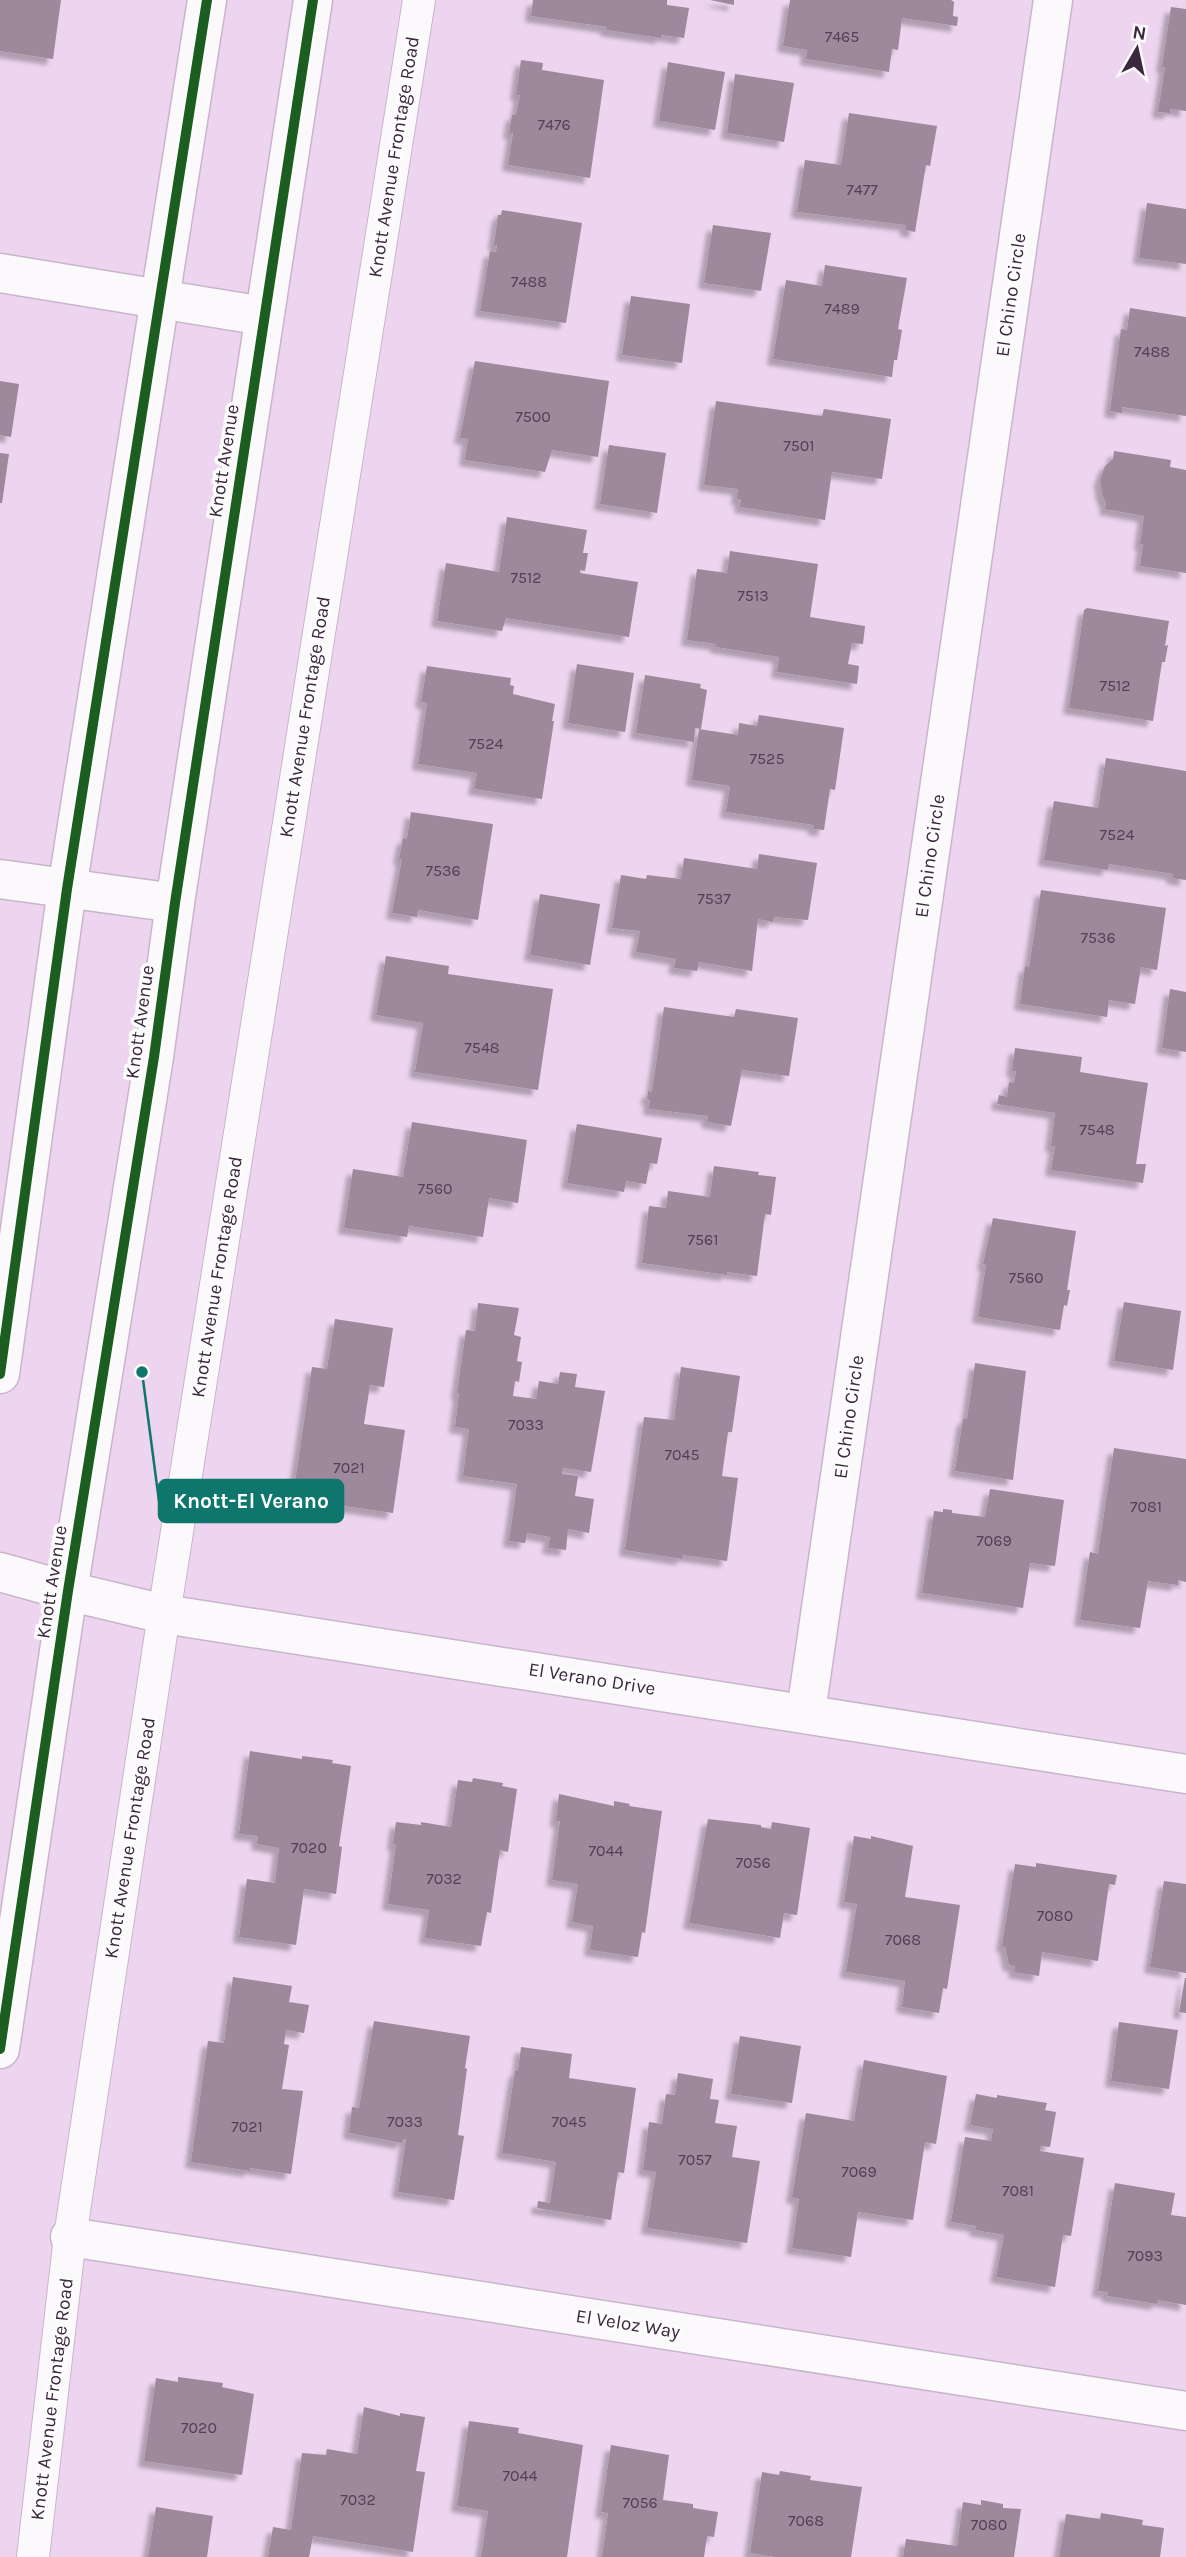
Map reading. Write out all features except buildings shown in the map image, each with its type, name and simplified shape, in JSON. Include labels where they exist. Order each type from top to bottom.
[{"type":"street","points":[[0,1374],[67,889],[207,0]]},
{"type":"street","name":"Knott Avenue","points":[[0,2049],[3,2005],[154,1057],[175,903],[313,0]]},
{"type":"street","name":"El Chino Circle","points":[[806,1712],[1053,0]]},
{"type":"street","points":[[0,273],[264,316]]},
{"type":"street","points":[[0,879],[175,903]]},
{"type":"street","name":"El Verano Drive","points":[[0,1572],[164,1614],[806,1712],[1186,1774]]},
{"type":"street","name":"El Veloz Way","points":[[70,2237],[1186,2411]]},
{"type":"lane","name":"Knott Avenue Frontage Road","points":[[33,2557],[70,2237],[164,1614],[419,0]]},
{"type":"cycle path","points":[[0,1374],[67,889],[207,0]]},
{"type":"cycle path","points":[[0,2049],[68,1591],[154,1057],[175,903],[313,0]]},
{"type":"place","name":"Knott-El Verano","points":[[142,1372]]}]
